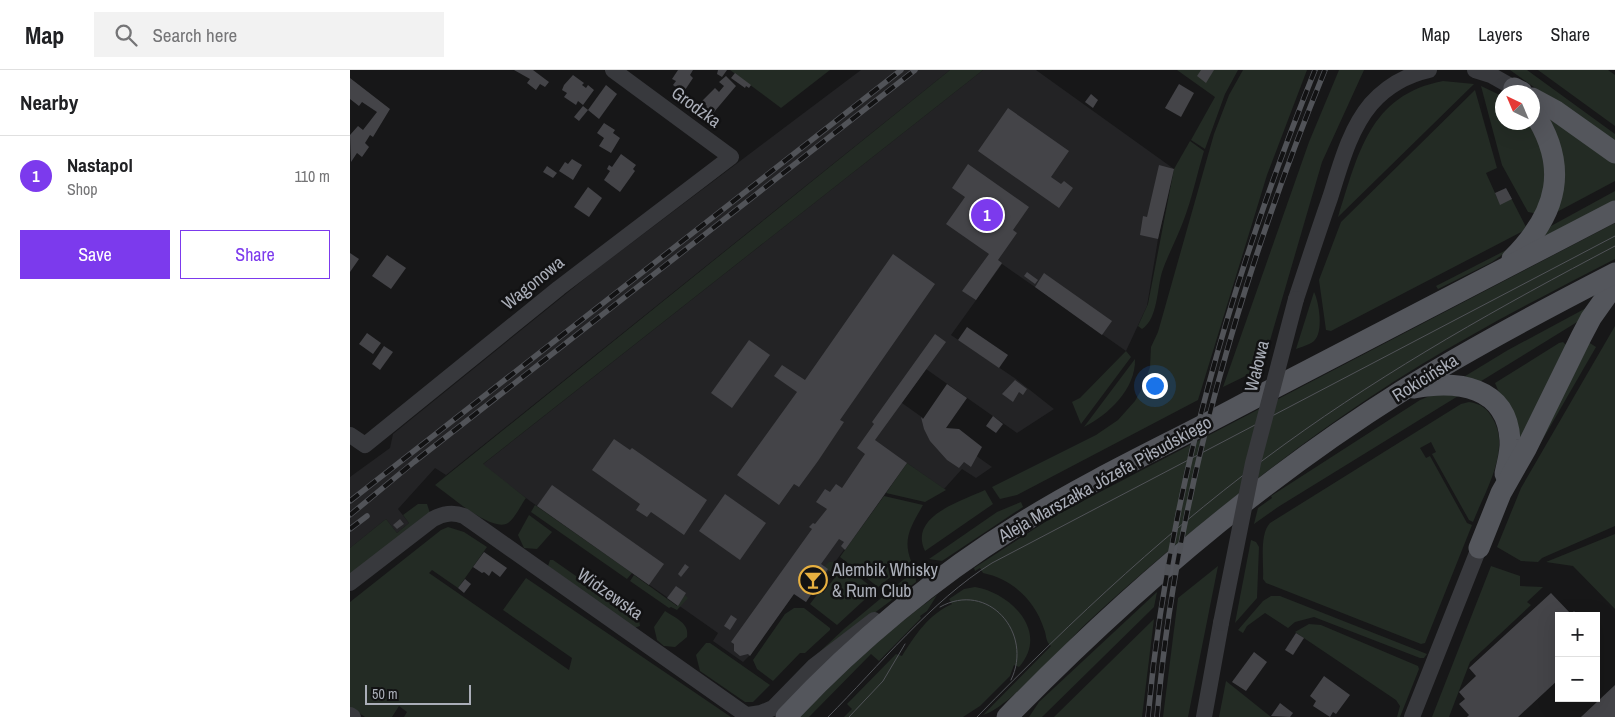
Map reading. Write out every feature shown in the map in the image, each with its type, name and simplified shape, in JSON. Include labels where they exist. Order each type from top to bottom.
[{"type":"main road","points":[[1540,102],[1556,111],[1615,153]]},
{"type":"main road","points":[[1494,274],[1511,260],[1534,235],[1547,212],[1552,197],[1555,178],[1552,152],[1540,124]]},
{"type":"main road","points":[[1494,274],[1615,211]]},
{"type":"main road","name":"Rokicińska","points":[[1007,717],[1138,591],[1245,501],[1292,466],[1402,391],[1506,330],[1615,272]]},
{"type":"main road","name":"Aleja Marszałka Józefa Piłsudskiego","points":[[786,717],[851,651],[901,608],[980,550],[1036,514],[1273,388],[1494,274]]},
{"type":"main road","points":[[1479,548],[1501,493],[1526,448],[1591,318],[1615,284]]},
{"type":"main road","points":[[1402,391],[1425,386],[1459,385],[1481,392],[1495,403],[1508,424],[1510,442],[1501,493]]},
{"type":"street","name":"Grodzka","points":[[613,70],[731,158]]},
{"type":"street","name":"Wałowa","points":[[1204,717],[1253,464],[1296,300],[1341,166],[1359,122],[1372,103],[1389,88],[1406,78],[1429,70]]},
{"type":"street","points":[[1475,70],[1491,75],[1508,85]]},
{"type":"street","name":"Wagonowa","points":[[350,435],[365,446],[559,288],[731,158]]},
{"type":"street","name":"Widzewska","points":[[350,583],[394,551],[433,519],[456,513],[464,516],[749,716],[773,708],[827,655],[875,619],[901,608]]},
{"type":"street","points":[[1412,717],[1479,548]]},
{"type":"shaded area","points":[[730,70],[830,70],[781,108]]},
{"type":"shaded area","points":[[861,70],[950,70],[446,475],[435,468],[398,509],[409,523],[397,533],[386,519],[350,548],[350,477],[390,448],[393,434],[593,272]]},
{"type":"shaded area","points":[[950,70],[983,70],[483,464],[526,498],[511,521],[501,525],[481,518],[435,485]]},
{"type":"shaded area","points":[[983,70],[1036,70],[1174,169],[1158,239],[1147,306],[1126,351],[1002,264],[951,335],[1016,379],[1054,409],[1017,433],[926,369],[902,403],[992,467],[976,478],[962,469],[944,489],[907,463],[806,602],[794,594],[743,662],[713,641],[718,633],[482,465]]},
{"type":"shaded area","points":[[1177,70],[1238,70],[1225,94],[1205,149],[1191,140],[1215,97]]},
{"type":"shaded area","points":[[1243,70],[1307,70],[1267,175],[1198,400],[1017,495],[1000,499],[992,487],[1096,435],[1118,420],[1135,401],[1144,385],[1150,367],[1151,347],[1158,332],[1214,134],[1229,95]]},
{"type":"shaded area","points":[[1339,70],[1364,70],[1322,162],[1262,368],[1223,387],[1309,142]]},
{"type":"shaded area","points":[[1510,70],[1527,70],[1615,134],[1615,145],[1540,91],[1540,85],[1531,85]]},
{"type":"shaded area","points":[[1538,70],[1608,70],[1615,75],[1615,126]]},
{"type":"shaded area","points":[[1443,81],[1474,84],[1338,217],[1360,150],[1370,131],[1383,114],[1398,99],[1418,88]]},
{"type":"shaded area","points":[[1481,86],[1495,93],[1495,130],[1534,130],[1540,142],[1546,179],[1538,214],[1528,212],[1502,165]]},
{"type":"shaded area","points":[[1475,90],[1497,168],[1486,173],[1500,204],[1511,199],[1506,188],[1527,229],[1331,331],[1326,330],[1319,280],[1341,222]]},
{"type":"shaded area","points":[[1542,110],[1615,160],[1615,181],[1555,213]]},
{"type":"shaded area","points":[[1190,141],[1204,151],[1181,228],[1162,272],[1154,311],[1142,329],[1138,326],[1148,304],[1174,169]]},
{"type":"shaded area","points":[[1615,191],[1615,204],[1538,245],[1551,226]]},
{"type":"shaded area","points":[[1615,223],[1615,259],[1445,350],[1367,399],[1316,435],[1221,507],[1091,619],[1023,687],[1008,700],[983,715],[1051,646],[1035,609],[1021,592],[1004,580],[983,573],[980,568],[975,571],[974,568],[1056,515]]},
{"type":"shaded area","points":[[1518,244],[1492,262],[1438,289],[1436,286]]},
{"type":"shaded area","points":[[1314,292],[1319,310],[1319,331],[1314,341],[1296,349]]},
{"type":"shaded area","points":[[1588,307],[1582,319],[1478,383],[1462,378],[1508,350]]},
{"type":"shaded area","points":[[1615,326],[1615,526],[1542,558],[1538,562],[1521,561],[1497,547],[1521,488]]},
{"type":"shaded area","points":[[1585,340],[1596,347],[1536,451]]},
{"type":"shaded area","points":[[1563,342],[1569,348],[1521,445],[1495,383]]},
{"type":"shaded area","points":[[1126,351],[1131,357],[1081,424],[1072,402],[1080,398]]},
{"type":"shaded area","points":[[1135,359],[1131,381],[1126,391],[1102,416],[1084,427]]},
{"type":"shaded area","points":[[1463,393],[1278,507],[1254,524],[1258,508],[1272,498],[1271,496],[1420,400],[1432,395]]},
{"type":"shaded area","points":[[1469,402],[1483,407],[1491,415],[1498,431],[1499,444],[1494,471],[1473,522],[1469,520],[1432,454],[1436,452],[1431,442],[1420,448],[1426,458],[1430,456],[1467,523],[1472,525],[1425,643],[1421,644],[1266,583],[1263,579],[1263,542],[1270,523],[1461,404]]},
{"type":"shaded area","points":[[907,463],[946,490],[925,502],[886,493]]},
{"type":"shaded area","points":[[985,490],[993,504],[925,551],[922,539],[924,528],[930,519],[951,505]]},
{"type":"shaded area","points":[[884,496],[923,505],[912,525],[908,538],[908,553],[911,561],[878,587],[840,557]]},
{"type":"shaded area","points":[[1021,502],[1023,507],[942,561],[929,559],[997,512]]},
{"type":"shaded area","points":[[418,504],[427,504],[430,513],[350,577],[350,548],[386,519],[397,533],[409,523],[403,515]]},
{"type":"shaded area","points":[[535,505],[632,573],[627,579],[531,512]]},
{"type":"shaded area","points":[[529,515],[552,532],[537,549],[524,548],[518,535]]},
{"type":"shaded area","points":[[448,527],[464,532],[487,547],[458,588],[432,570],[429,573],[569,670],[572,658],[503,610],[526,578],[731,717],[404,717],[407,712],[399,706],[392,717],[365,717],[350,707],[350,602],[441,530]]},
{"type":"shaded area","points":[[1615,534],[1615,609],[1573,566],[1546,562]]},
{"type":"shaded area","points":[[1251,540],[1256,542],[1259,547],[1257,598],[1235,623]]},
{"type":"shaded area","points":[[550,560],[553,560],[639,620],[640,626],[634,628],[548,566]]},
{"type":"shaded area","points":[[839,561],[875,590],[837,625],[810,604],[820,591],[823,593],[836,576],[824,567],[829,562]]},
{"type":"shaded area","points":[[1218,566],[1188,717],[1163,717],[1178,598]]},
{"type":"shaded area","points":[[1491,566],[1520,576],[1520,586],[1543,587],[1527,602],[1531,605],[1470,662],[1449,717],[1432,717]]},
{"type":"shaded area","points":[[915,570],[916,582],[811,660],[844,629]]},
{"type":"shaded area","points":[[634,575],[677,606],[685,595],[688,598],[677,610],[669,608],[630,581]]},
{"type":"shaded area","points":[[975,587],[1001,597],[1013,606],[1022,616],[1028,628],[1030,641],[1027,654],[1019,667],[1014,665],[1010,676],[980,706],[963,717],[844,717],[852,709],[847,704],[896,654],[902,656],[917,633],[930,619],[936,613],[952,604],[949,599],[964,589]]},
{"type":"shaded area","points":[[1157,592],[1154,607],[1042,717],[1029,717],[1039,702]]},
{"type":"shaded area","points":[[937,595],[927,611],[920,616],[921,618],[879,661],[871,654],[809,717],[800,717],[866,653]]},
{"type":"shaded area","points":[[1271,596],[1280,596],[1427,654],[1424,658],[1420,658],[1314,617],[1295,622],[1288,628],[1265,613],[1247,626],[1243,633],[1238,630],[1263,601]]},
{"type":"shaded area","points":[[794,608],[804,608],[830,628],[830,630],[805,653],[800,653],[773,681],[757,669],[753,660],[785,614]]},
{"type":"shaded area","points":[[665,611],[681,621],[686,628],[687,637],[675,647],[664,646],[657,640],[654,627]]},
{"type":"shaded area","points":[[1154,619],[1142,717],[1054,717]]},
{"type":"shaded area","points":[[1309,624],[1321,625],[1418,666],[1419,669],[1400,717],[1397,717],[1400,706],[1396,700],[1295,632]]},
{"type":"shaded area","points":[[706,643],[710,643],[770,685],[753,702],[745,702],[700,671],[696,655]]},
{"type":"shaded area","points":[[1226,681],[1271,717],[1219,717]]},
{"type":"building","points":[[514,70],[533,70],[549,82],[545,87],[540,84],[536,90],[527,83],[530,79]]},
{"type":"building","points":[[678,70],[693,70],[690,75],[693,78],[683,93],[673,85],[676,81],[672,79]]},
{"type":"building","points":[[718,70],[727,70],[722,77],[717,74]]},
{"type":"building","points":[[1201,70],[1214,70],[1206,83],[1197,76]]},
{"type":"building","points":[[735,73],[751,85],[749,88],[746,86],[745,88],[731,78]]},
{"type":"building","points":[[573,75],[584,83],[582,85],[586,88],[588,85],[594,90],[583,105],[578,101],[576,105],[564,97],[567,93],[562,90],[564,85]]},
{"type":"building","points":[[726,76],[736,86],[709,118],[702,112],[707,106],[702,101],[715,88],[719,92],[724,86],[719,82]]},
{"type":"building","points":[[350,78],[390,109],[373,137],[370,135],[365,143],[369,147],[362,157],[357,153],[351,162],[350,135],[358,126],[363,130],[377,112],[362,102],[359,106],[350,99]]},
{"type":"building","points":[[1179,84],[1194,93],[1181,117],[1165,108]]},
{"type":"building","points":[[606,85],[617,94],[599,119],[588,110]]},
{"type":"building","points":[[1091,94],[1098,100],[1093,108],[1085,102]]},
{"type":"building","points":[[583,106],[588,110],[579,121],[574,117]]},
{"type":"building","points":[[1008,108],[1069,151],[1051,177],[1061,184],[1064,181],[1073,188],[1059,208],[978,151]]},
{"type":"building","points":[[604,123],[615,130],[613,133],[620,138],[611,153],[599,146],[604,138],[597,133]]},
{"type":"building","points":[[621,154],[636,165],[633,169],[635,171],[620,192],[604,180],[610,171],[607,169],[609,165],[612,167]]},
{"type":"building","points":[[572,159],[582,165],[573,180],[559,171],[565,162],[568,164]]},
{"type":"building","points":[[968,164],[1029,207],[1013,230],[1017,233],[998,260],[1002,263],[976,300],[962,291],[989,254],[946,224],[965,197],[952,188]]},
{"type":"building","points":[[1159,165],[1174,169],[1158,239],[1140,235],[1143,216],[1147,217]]},
{"type":"building","points":[[547,166],[557,173],[553,178],[543,172]]},
{"type":"building","points":[[588,187],[602,198],[589,217],[574,207]]},
{"type":"building","points":[[1506,188],[1512,199],[1500,205],[1495,193]]},
{"type":"building","points":[[350,253],[359,259],[350,272]]},
{"type":"building","points":[[893,254],[935,284],[840,420],[844,422],[818,461],[799,487],[794,484],[779,505],[737,475],[797,392],[774,376],[782,365],[805,380]]},
{"type":"building","points":[[387,255],[406,268],[391,289],[372,276]]},
{"type":"building","points":[[1027,272],[1038,280],[1035,284],[1024,276]]},
{"type":"building","points":[[1044,273],[1112,321],[1102,335],[1035,287]]},
{"type":"building","points":[[967,327],[1008,355],[999,368],[958,340]]},
{"type":"building","points":[[367,333],[381,343],[373,354],[359,344]]},
{"type":"building","points":[[935,334],[946,342],[875,440],[907,463],[845,550],[841,546],[844,542],[839,539],[821,564],[828,569],[806,602],[794,594],[750,656],[748,654],[740,656],[734,651],[734,644],[731,642],[812,529],[809,527],[813,523],[815,524],[827,509],[816,502],[825,489],[830,492],[836,484],[842,488],[865,454],[857,448],[874,424],[872,422]]},
{"type":"building","points":[[749,340],[770,355],[732,408],[711,393]]},
{"type":"building","points":[[384,346],[393,352],[380,370],[372,364]]},
{"type":"building","points":[[1015,380],[1027,389],[1023,395],[1019,392],[1013,402],[1002,394]]},
{"type":"building","points":[[947,384],[967,398],[946,428],[959,429],[982,447],[971,467],[964,462],[959,468],[947,460],[930,441],[924,429],[921,417],[923,419]]},
{"type":"building","points":[[993,416],[1003,424],[996,433],[986,426]]},
{"type":"building","points":[[614,439],[630,450],[632,448],[707,500],[684,535],[651,512],[647,517],[636,510],[640,504],[592,470]]},
{"type":"building","points":[[552,485],[664,564],[649,585],[537,506]]},
{"type":"building","points":[[725,494],[766,523],[740,560],[699,531]]},
{"type":"building","points":[[400,519],[404,524],[397,529],[393,525]]},
{"type":"building","points":[[484,552],[507,568],[500,577],[492,571],[489,576],[473,567]]},
{"type":"building","points":[[685,564],[689,567],[681,577],[678,574]]},
{"type":"building","points":[[465,579],[471,584],[464,593],[458,588]]},
{"type":"building","points":[[676,586],[686,593],[678,606],[667,598]]},
{"type":"building","points":[[1551,593],[1569,612],[1555,612],[1555,683],[1518,717],[1467,717],[1469,715],[1459,704],[1465,699],[1459,692],[1476,676],[1469,668]]},
{"type":"building","points":[[731,615],[737,619],[730,630],[724,626]]},
{"type":"building","points":[[1296,633],[1304,638],[1293,655],[1285,650]]},
{"type":"building","points":[[1254,652],[1267,662],[1246,691],[1232,682]]},
{"type":"building","points":[[1324,676],[1350,695],[1336,714],[1333,712],[1330,717],[1313,706],[1316,701],[1310,696]]},
{"type":"building","points":[[1615,685],[1615,717],[1581,717],[1597,702],[1600,702],[1600,699]]},
{"type":"building","points":[[1280,703],[1293,713],[1290,717],[1271,716]]},
{"type":"tram line","points":[[828,717],[927,615],[970,578],[992,563],[1615,236]]},
{"type":"tram line","points":[[977,717],[1050,644],[1125,574],[1203,507],[1285,444],[1405,364],[1530,292],[1615,246]]},
{"type":"tram line","points":[[940,607],[958,600],[975,600],[990,606],[1002,616],[1011,629],[1016,645],[1017,662],[1011,680]]},
{"type":"tram line","points":[[849,717],[883,681],[905,644]]},
{"type":"railway","points":[[350,501],[901,70]]},
{"type":"railway","points":[[350,515],[414,462],[915,70]]},
{"type":"railway","points":[[1148,717],[1171,551],[1208,387],[1257,227],[1315,70]]},
{"type":"railway","points":[[1157,717],[1166,634],[1179,551],[1196,469],[1217,388],[1240,307],[1266,227],[1294,148],[1325,70]]},
{"type":"railway","points":[[350,529],[367,516]]},
{"type":"place","name":"Nastapol","points":[[987,215]]},
{"type":"place","name":"Alembik Whisky & Rum Club","points":[[813,580]]}]
